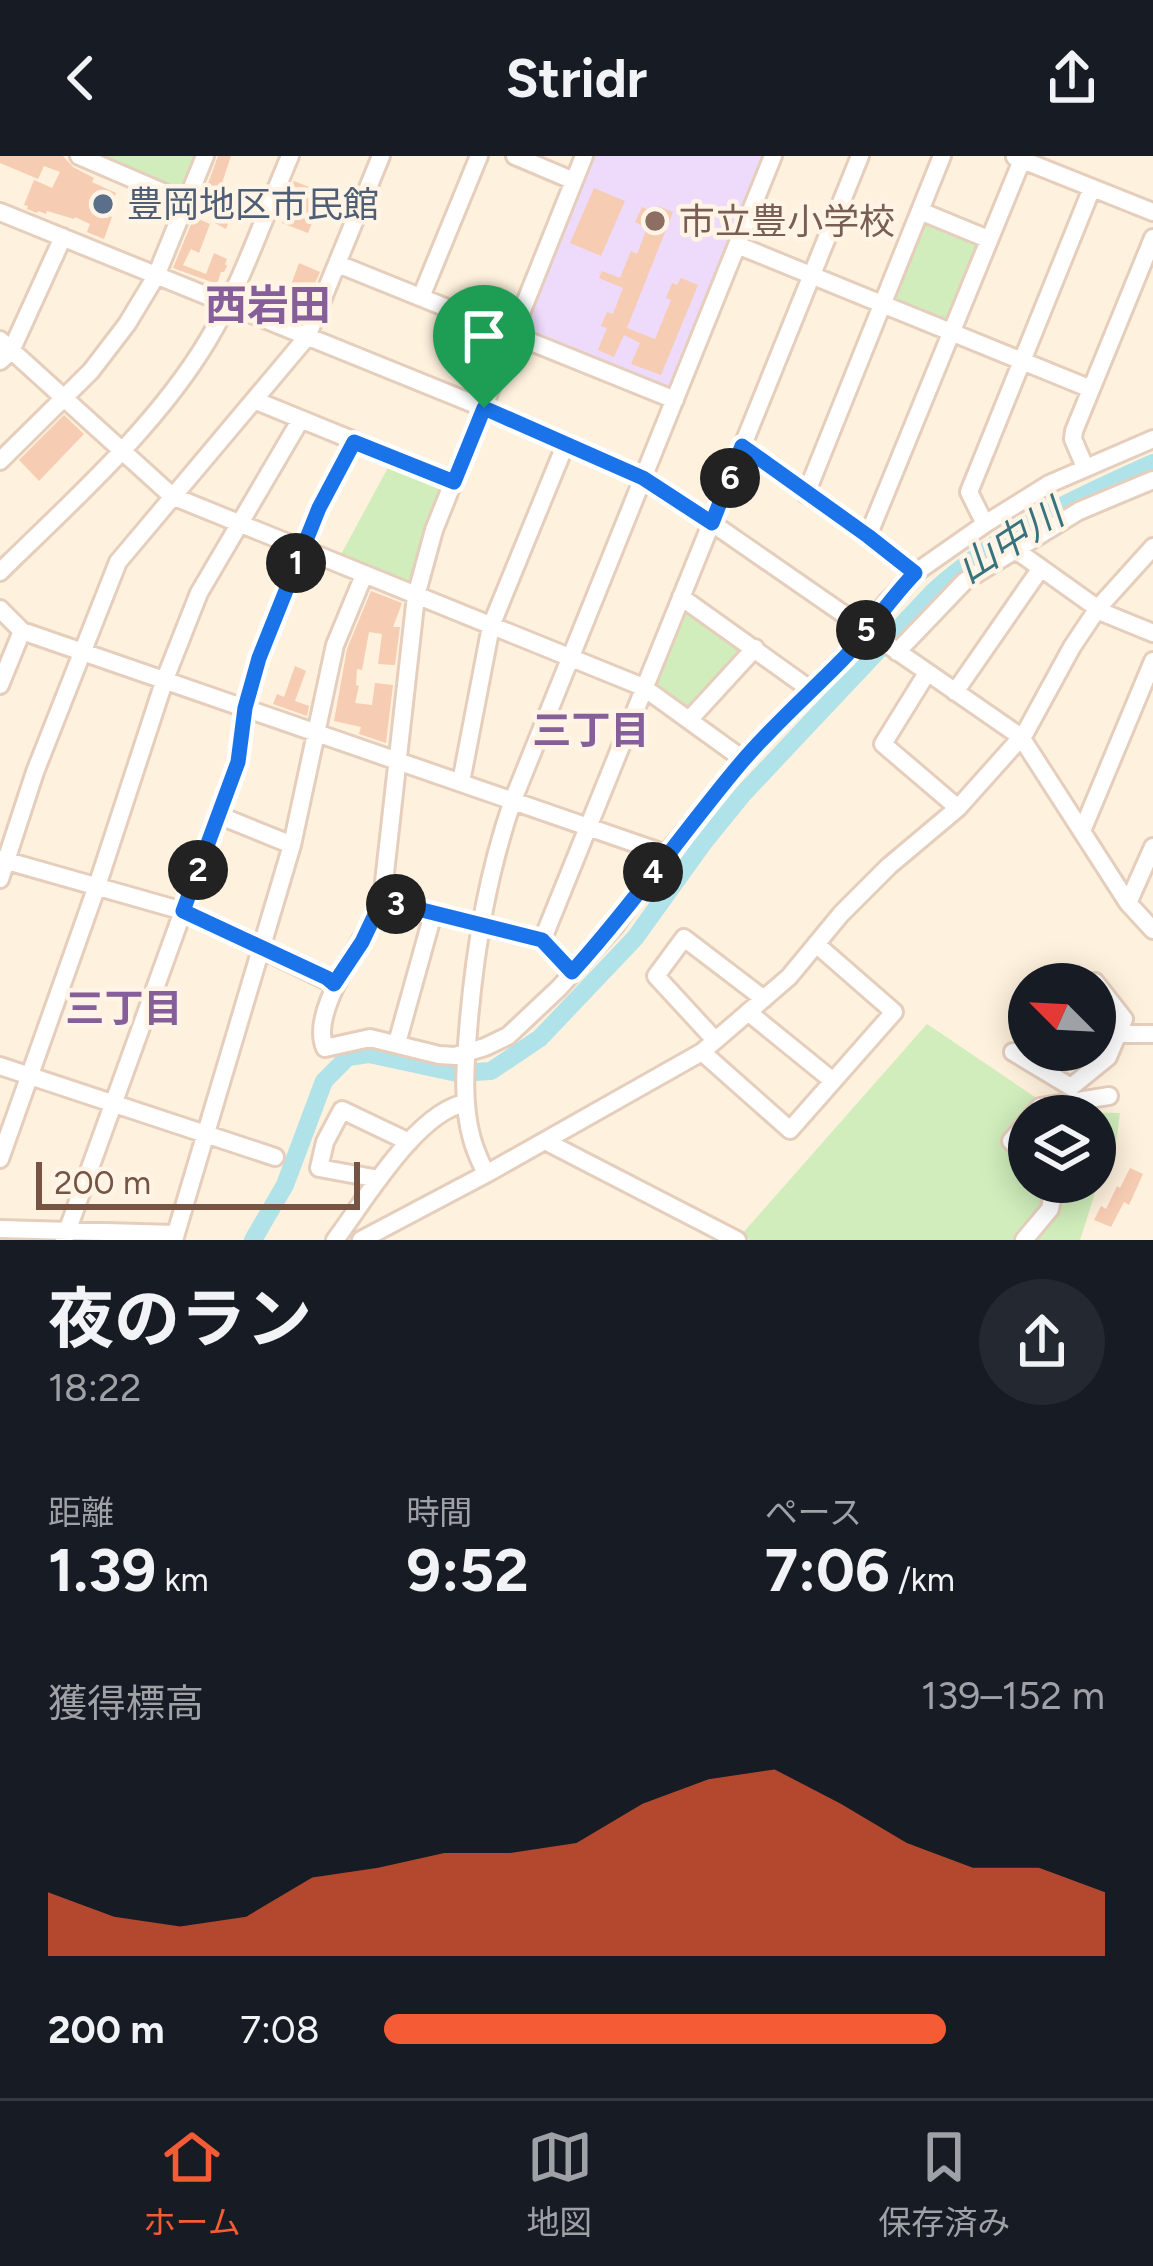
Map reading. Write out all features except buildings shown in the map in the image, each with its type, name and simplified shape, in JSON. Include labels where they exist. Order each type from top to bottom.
[{"type":"street","points":[[0,461],[107,352],[127,324],[155,276],[205,156]]},
{"type":"street","points":[[0,572],[150,419],[189,369],[227,304],[290,156]]},
{"type":"street","points":[[334,984],[183,911],[2,866],[118,562],[307,337],[381,156]]},
{"type":"street","points":[[422,296],[478,156]]},
{"type":"street","points":[[514,156],[574,181]]},
{"type":"street","points":[[584,156],[434,530],[416,596],[382,900],[334,984],[321,1038],[325,1048],[370,1038],[439,1055],[466,1054],[508,1036],[614,927],[666,854],[744,760],[868,632],[887,602],[915,573],[1049,484],[1153,440]]},
{"type":"street","points":[[486,1174],[472,1142],[466,1054],[490,872],[513,800],[773,156]]},
{"type":"street","points":[[542,940],[860,156]]},
{"type":"street","points":[[806,494],[942,156]]},
{"type":"street","points":[[90,158],[186,202]]},
{"type":"street","points":[[868,536],[1017,158],[1153,212]]},
{"type":"street","points":[[985,524],[969,492],[1092,188]]},
{"type":"street","points":[[920,211],[988,239]]},
{"type":"street","points":[[0,212],[484,408],[643,478],[1022,736],[1128,903],[1153,930]]},
{"type":"street","points":[[64,237],[4,351],[172,496],[643,687],[744,760]]},
{"type":"street","points":[[1085,467],[1073,435],[1153,238]]},
{"type":"street","points":[[737,245],[1091,389]]},
{"type":"street","points":[[338,263],[675,400]]},
{"type":"street","points":[[254,400],[454,482]]},
{"type":"street","points":[[0,1159],[199,593],[301,419]]},
{"type":"street","points":[[65,1236],[238,762],[245,708],[259,658],[319,508],[354,442]]},
{"type":"street","points":[[461,782],[491,626],[566,443]]},
{"type":"street","points":[[742,446],[915,573]]},
{"type":"street","points":[[895,651],[965,581],[1079,511],[1153,480]]},
{"type":"street","points":[[361,1240],[709,1046],[790,977],[841,914],[958,808],[1022,736],[1098,608],[1153,547]]},
{"type":"street","points":[[1017,551],[1098,608],[1153,633]]},
{"type":"street","points":[[955,692],[1041,568]]},
{"type":"street","points":[[0,1228],[65,1236],[175,1237],[292,845],[335,645],[364,575]]},
{"type":"street","points":[[681,597],[811,690]]},
{"type":"street","points":[[0,609],[22,631],[666,854]]},
{"type":"street","points":[[0,685],[22,631]]},
{"type":"street","points":[[689,720],[755,648]]},
{"type":"street","points":[[1082,831],[1153,662]]},
{"type":"street","points":[[927,673],[883,744],[958,808]]},
{"type":"street","points":[[218,815],[292,845]]},
{"type":"street","points":[[1128,903],[1153,847]]},
{"type":"street","points":[[382,900],[542,940],[572,972]]},
{"type":"street","points":[[397,1043],[433,914]]},
{"type":"street","points":[[764,998],[684,938],[656,976],[709,1046],[790,1130],[893,1012],[816,944]]},
{"type":"street","points":[[1116,1009],[1124,1019],[1116,1039]]},
{"type":"street","points":[[748,1012],[832,1081]]},
{"type":"street","points":[[1118,1034],[1153,1034]]},
{"type":"street","points":[[0,1066],[275,1157]]},
{"type":"street","points":[[1048,1071],[1071,1087],[1091,1071]]},
{"type":"street","points":[[335,1240],[392,1158],[432,1120],[466,1103]]},
{"type":"street","points":[[380,1179],[319,1168],[342,1110],[409,1142]]},
{"type":"street","points":[[545,1141],[737,1240]]},
{"type":"street","points":[[1024,1240],[1051,1203]]},
{"type":"shaded area","points":[[593,156],[766,156],[671,392],[524,334],[523,326]]},
{"type":"green space","points":[[198,156],[183,192],[102,159]]},
{"type":"green space","points":[[921,219],[979,242],[949,326],[888,301]]},
{"type":"green space","points":[[391,462],[444,487],[426,529],[411,588],[338,560]]},
{"type":"green space","points":[[685,607],[747,649],[691,712],[649,684]]},
{"type":"green space","points":[[927,1024],[1032,1095],[1008,1095],[1008,1203],[1092,1203],[1080,1240],[750,1240],[741,1235]]},
{"type":"waterway","name":"山中川","points":[[253,1240],[285,1185],[324,1081],[348,1057],[369,1054],[457,1073],[491,1071],[540,1038],[635,938],[743,794],[934,591],[1011,534],[1153,463]]},
{"type":"place","name":"豊岡地区市民館","points":[[103,204]]},
{"type":"place","name":"市立豊小学校","points":[[655,221]]},
{"type":"district","name":"西岩田","points":[[268,305]]},
{"type":"district","name":"三丁目","points":[[591,730]]},
{"type":"district","name":"三丁目","points":[[124,1008]]},
{"type":"route","points":[[484,408],[643,478],[712,523],[742,446],[915,573],[844,657],[744,760],[666,854],[614,927],[572,972],[542,940],[382,900],[334,984],[183,911],[238,762],[245,708],[259,658],[319,508],[354,442],[454,482],[484,408]]}]
